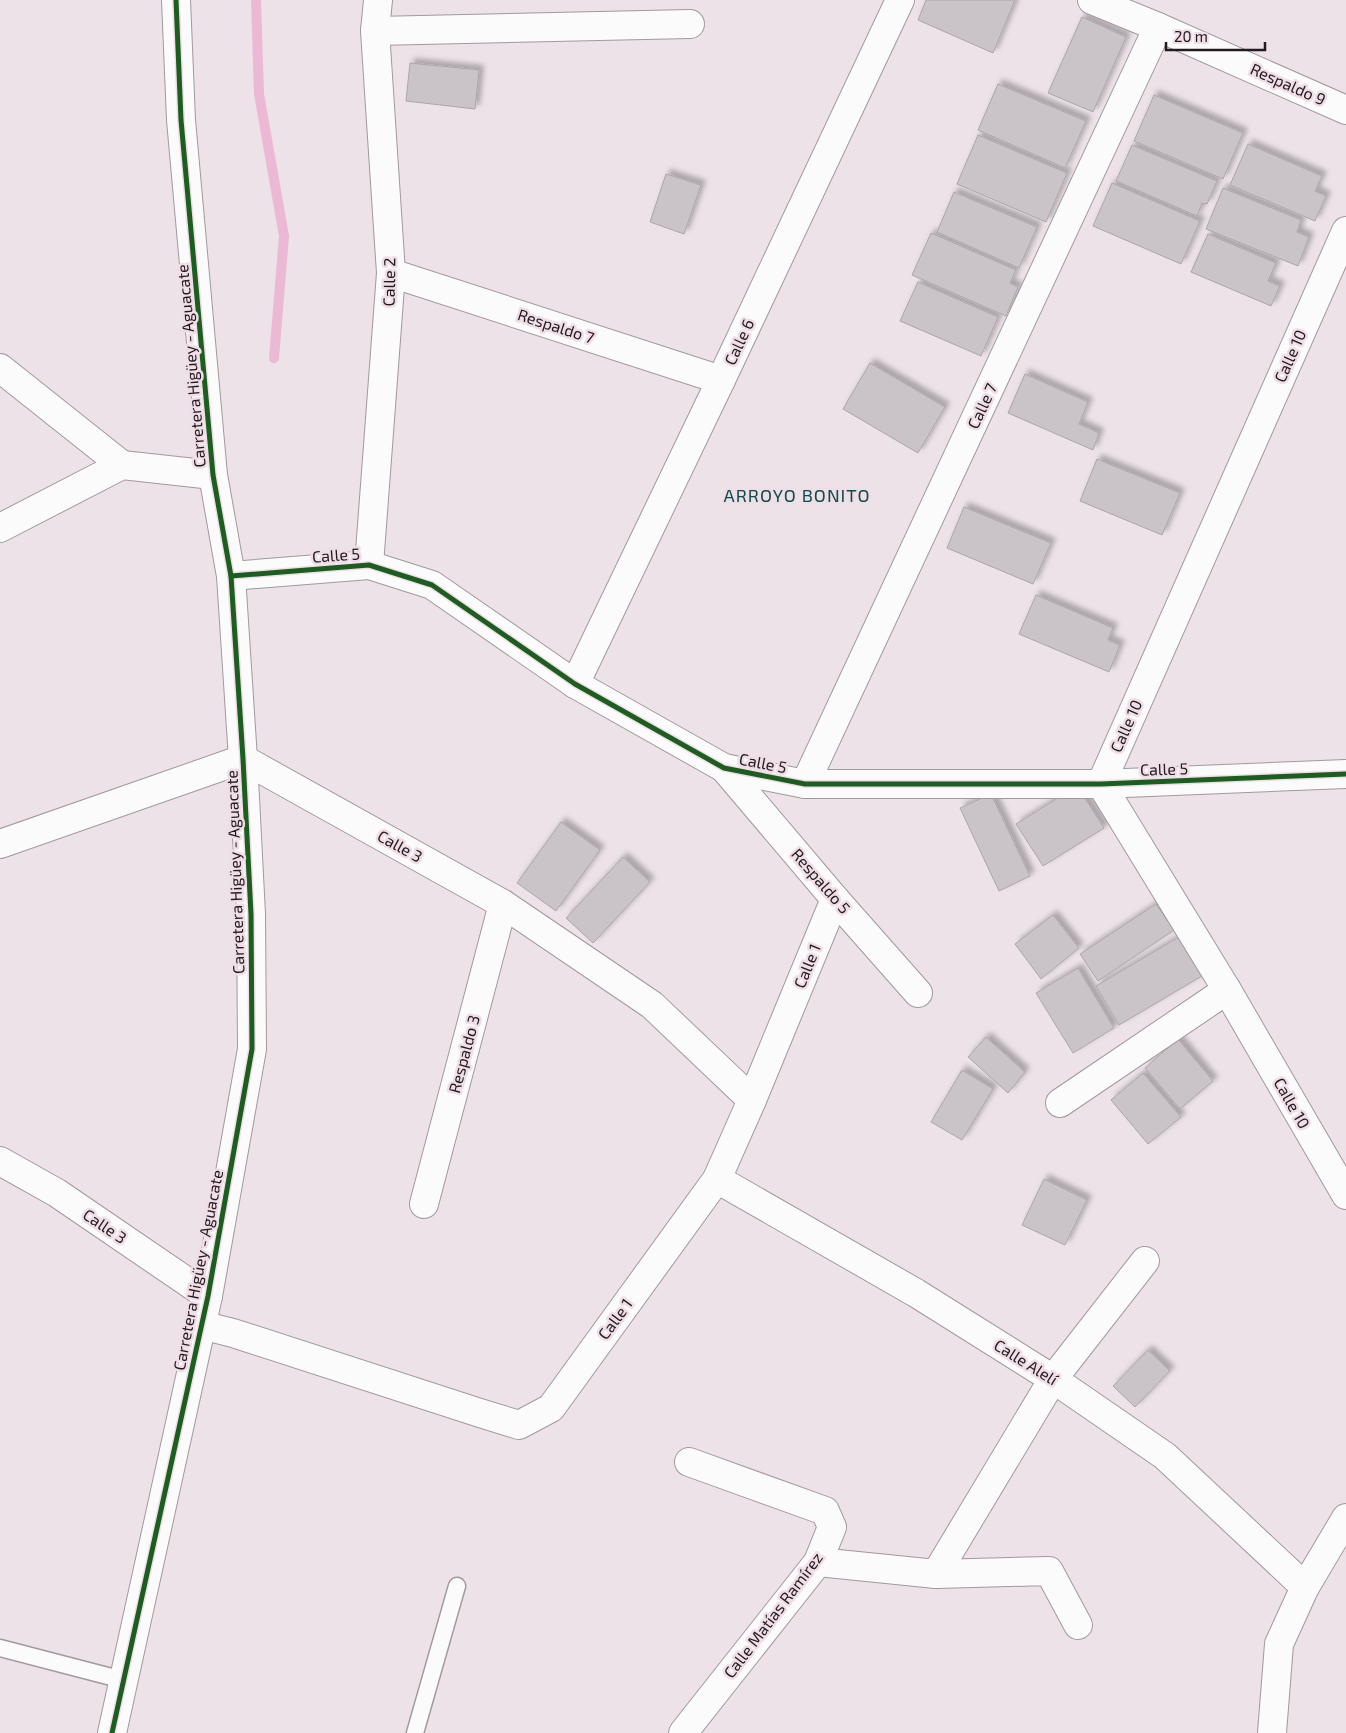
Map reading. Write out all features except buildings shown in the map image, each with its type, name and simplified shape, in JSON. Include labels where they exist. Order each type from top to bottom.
[{"type":"street","name":"Carretera Higüey - Aguacate","points":[[112,1733],[208,1296],[252,1049],[251,914],[231,576],[213,475],[181,120],[176,0]]},
{"type":"street","name":"Calle 2","points":[[369,565],[391,273],[375,31],[378,0]]},
{"type":"street","name":"Calle 6","points":[[575,684],[900,0]]},
{"type":"street","name":"Respaldo 9","points":[[1092,0],[1346,110]]},
{"type":"street","points":[[375,31],[690,24]]},
{"type":"street","name":"Calle 7","points":[[805,784],[1158,27]]},
{"type":"street","name":"Calle 10","points":[[1346,231],[1100,784],[1227,990],[1346,1195]]},
{"type":"street","name":"Respaldo 7","points":[[391,273],[721,380]]},
{"type":"street","points":[[0,368],[122,465],[213,475]]},
{"type":"street","points":[[0,528],[122,465]]},
{"type":"street","name":"Calle 5","points":[[231,576],[369,565],[432,585],[575,684],[724,768],[805,784],[1100,784],[1346,774]]},
{"type":"street","points":[[0,844],[243,759]]},
{"type":"street","name":"Calle 3","points":[[243,759],[503,904],[652,1005],[752,1100]]},
{"type":"street","name":"Respaldo 5","points":[[724,768],[918,993]]},
{"type":"street","name":"Calle 1","points":[[201,1326],[233,1333],[519,1424],[550,1408],[717,1179],[752,1100],[835,899]]},
{"type":"street","name":"Respaldo 3","points":[[424,1204],[503,904]]},
{"type":"street","points":[[1060,1103],[1227,990]]},
{"type":"street","name":"Calle 3","points":[[0,1161],[57,1193],[208,1296]]},
{"type":"street","name":"Calle Alelí","points":[[717,1179],[916,1293],[1053,1379],[1165,1456],[1305,1587]]},
{"type":"street","points":[[936,1574],[1053,1379],[1145,1261]]},
{"type":"street","name":"Calle Matías Ramírez","points":[[684,1733],[818,1562],[832,1527],[825,1512],[689,1462]]},
{"type":"street","points":[[1272,1733],[1279,1644],[1305,1587],[1346,1518]]},
{"type":"street","points":[[818,1562],[936,1574],[1049,1571],[1078,1625]]},
{"type":"lane","points":[[415,1733],[457,1586]]},
{"type":"lane","points":[[0,1648],[124,1680]]},
{"type":"waterway","points":[[256,0],[259,94],[284,236],[274,358]]},
{"type":"cycle path","points":[[112,1733],[208,1296],[252,1049],[251,914],[231,576],[213,475],[181,120],[176,0]]},
{"type":"cycle path","points":[[231,576],[369,565],[432,585],[575,684],[724,768],[805,784],[1101,784],[1346,774]]},
{"type":"district","name":"ARROYO BONITO","points":[[797,496]]}]
